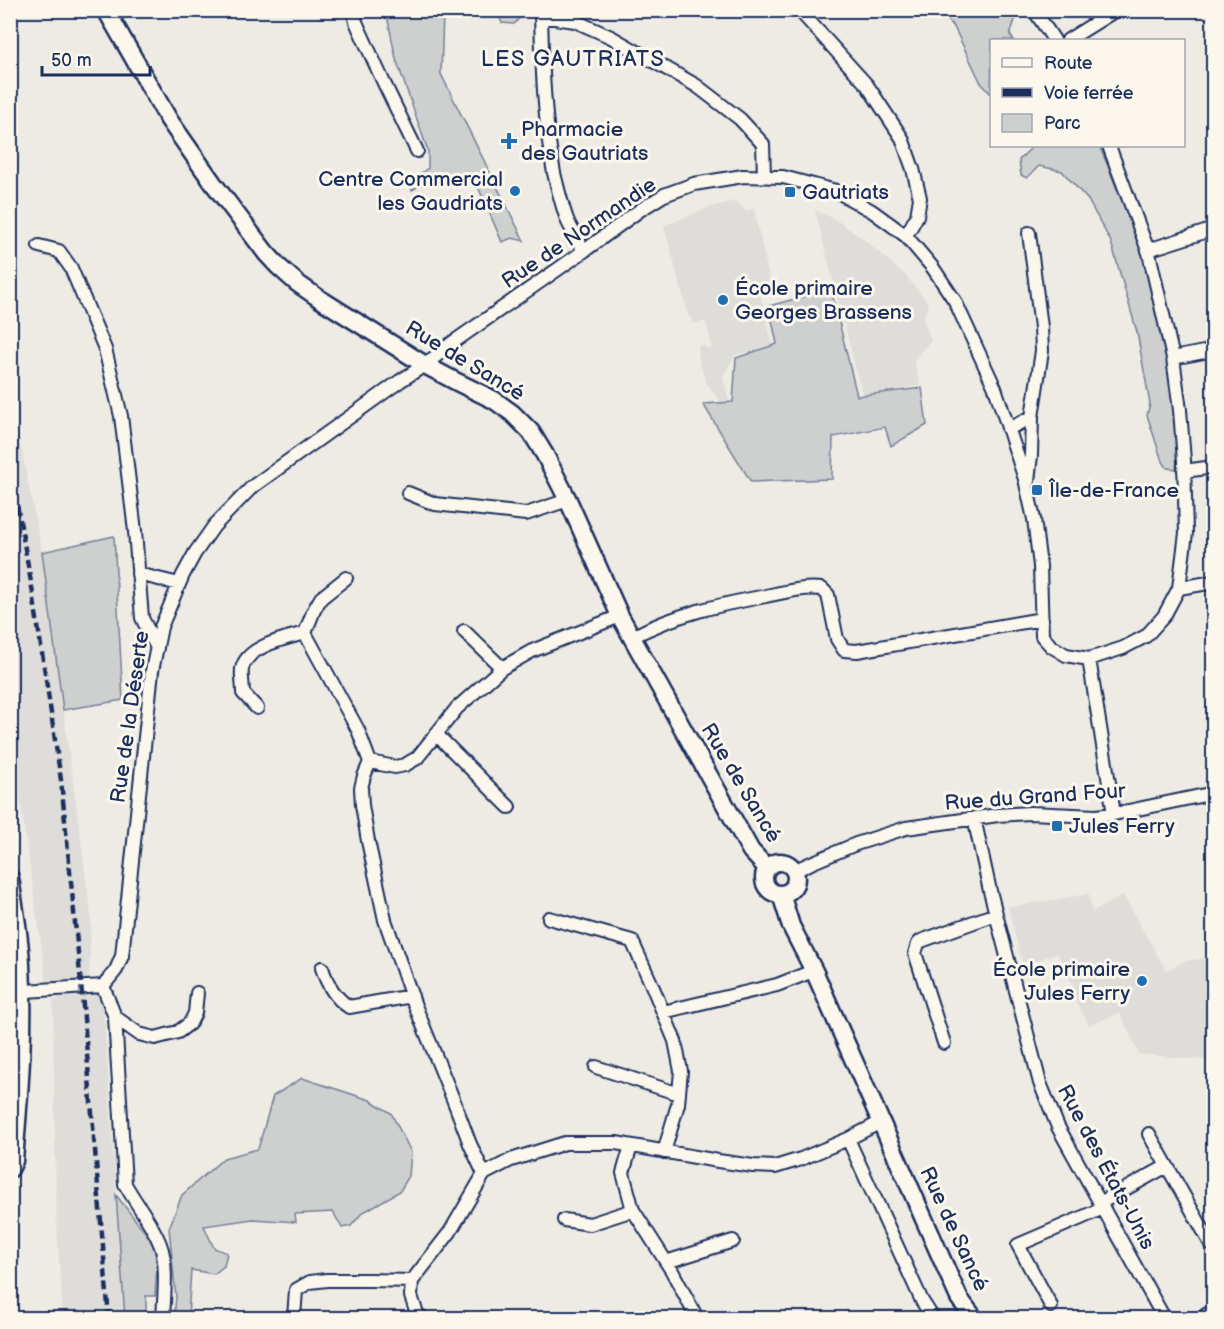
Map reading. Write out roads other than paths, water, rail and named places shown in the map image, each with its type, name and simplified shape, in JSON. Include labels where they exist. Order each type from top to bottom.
[{"type":"street","name":"Rue de Sancé","points":[[106,10],[169,120],[213,183],[272,260],[297,283],[425,365],[494,400],[512,413],[531,432],[568,500],[620,616],[751,851],[767,868]]},
{"type":"street","points":[[353,10],[356,22],[417,151]]},
{"type":"street","points":[[799,10],[867,85],[902,138],[920,198],[917,216],[906,236]]},
{"type":"street","points":[[1034,10],[1053,39]]},
{"type":"street","points":[[1070,39],[1116,10]]},
{"type":"street","points":[[584,251],[568,222],[557,188],[551,156],[546,121],[541,14],[575,21],[611,37],[697,86],[740,119],[762,144],[764,176]]},
{"type":"street","points":[[1109,147],[1148,250],[1173,358],[1180,410],[1186,533],[1179,588],[1164,616],[1146,636],[1123,648],[1089,659],[1114,814]]},
{"type":"street","name":"Rue de Normandie","points":[[425,365],[452,343],[664,195],[694,184],[743,176],[783,177],[836,191],[872,211],[906,236],[933,268],[955,301],[995,388],[1027,485],[1040,566],[1042,636],[1051,646],[1066,655],[1089,659]]},
{"type":"street","points":[[1148,250],[1214,229]]},
{"type":"street","points":[[1027,485],[1032,417],[1042,351],[1029,232]]},
{"type":"street","points":[[39,246],[59,251],[71,268],[105,349],[121,416],[135,531],[142,618],[157,648]]},
{"type":"street","points":[[1173,358],[1214,350]]},
{"type":"street","name":"Rue de la Déserte","points":[[103,986],[116,970],[122,956],[152,671],[161,627],[195,553],[214,526],[252,487],[425,365]]},
{"type":"street","points":[[1008,429],[1032,417]]},
{"type":"street","points":[[1184,471],[1214,467]]},
{"type":"street","points":[[408,493],[435,504],[526,514],[568,500]]},
{"type":"street","points":[[138,574],[179,584]]},
{"type":"street","points":[[346,578],[321,598],[305,633],[358,730],[370,762],[364,776],[362,805],[385,920],[412,996],[484,1174]]},
{"type":"street","points":[[1179,588],[1214,582]]},
{"type":"street","points":[[632,637],[689,613],[808,588],[822,589],[828,596],[837,639],[844,650],[857,651],[1042,619]]},
{"type":"street","points":[[370,762],[395,767],[405,765],[417,758],[457,708],[502,668],[532,651],[620,616]]},
{"type":"street","points":[[464,631],[502,668]]},
{"type":"street","points":[[257,708],[243,693],[242,668],[247,657],[267,645],[305,633]]},
{"type":"street","points":[[436,734],[509,807]]},
{"type":"street","name":"Rue du Grand Four","points":[[794,871],[878,836],[906,828],[1030,813],[1096,816],[1114,814],[1214,793]]},
{"type":"street","name":"Rue des États-Unis","points":[[974,818],[996,914],[1040,1083],[1058,1127],[1164,1318]]},
{"type":"street","points":[[775,863],[788,865],[794,871],[794,886],[787,892],[781,894],[772,892],[765,885],[764,875],[767,868],[775,863]]},
{"type":"street","points":[[10,878],[21,964],[16,992],[19,1101],[14,1161],[10,1169]]},
{"type":"street","name":"Rue de Sancé","points":[[781,894],[791,926],[959,1298],[974,1318]]},
{"type":"street","points":[[944,1043],[915,953],[916,949],[921,941],[996,914]]},
{"type":"street","points":[[549,918],[632,941],[675,1041],[681,1071],[678,1104],[664,1152]]},
{"type":"street","points":[[322,968],[333,992],[349,1007],[412,996]]},
{"type":"street","points":[[663,1012],[777,985],[813,971]]},
{"type":"street","points":[[16,992],[103,986],[115,1017],[125,1184],[161,1245],[164,1262],[164,1318]]},
{"type":"street","points":[[115,1017],[139,1034],[155,1038],[178,1032],[190,1023],[195,1013],[197,993]]},
{"type":"street","points":[[596,1067],[679,1094]]},
{"type":"street","points":[[423,1318],[417,1314],[411,1296],[412,1281],[450,1232],[484,1174],[511,1160],[566,1143],[616,1143],[753,1166],[775,1167],[801,1159],[881,1122]]},
{"type":"street","points":[[1149,1134],[1211,1244],[1214,1243]]},
{"type":"street","points":[[848,1139],[917,1290],[933,1318]]},
{"type":"street","points":[[631,1146],[623,1173],[633,1210],[666,1262],[697,1318]]},
{"type":"street","points":[[1051,1306],[1018,1245],[1081,1218],[1167,1166]]},
{"type":"street","points":[[564,1220],[590,1224],[633,1210]]},
{"type":"street","points":[[666,1262],[733,1241]]},
{"type":"street","points":[[294,1318],[296,1290],[310,1282],[412,1281]]},
{"type":"street","points":[[1200,1318],[1214,1311]]},
{"type":"railway","points":[[10,466],[33,593],[61,780],[82,994],[109,1318]]},
{"type":"place","name":"Pharmacie des Gautriats","points":[[509,141]]},
{"type":"place","name":"Centre Commercial les Gaudriats","points":[[515,191]]},
{"type":"place","name":"Gautriats","points":[[790,192]]},
{"type":"place","name":"École primaire Georges Brassens","points":[[723,300]]},
{"type":"place","name":"Île-de-France","points":[[1037,490]]},
{"type":"place","name":"Jules Ferry","points":[[1057,826]]},
{"type":"place","name":"École primaire Jules Ferry","points":[[1142,981]]},
{"type":"district","name":"LES GAUTRIATS","points":[[573,59]]}]
